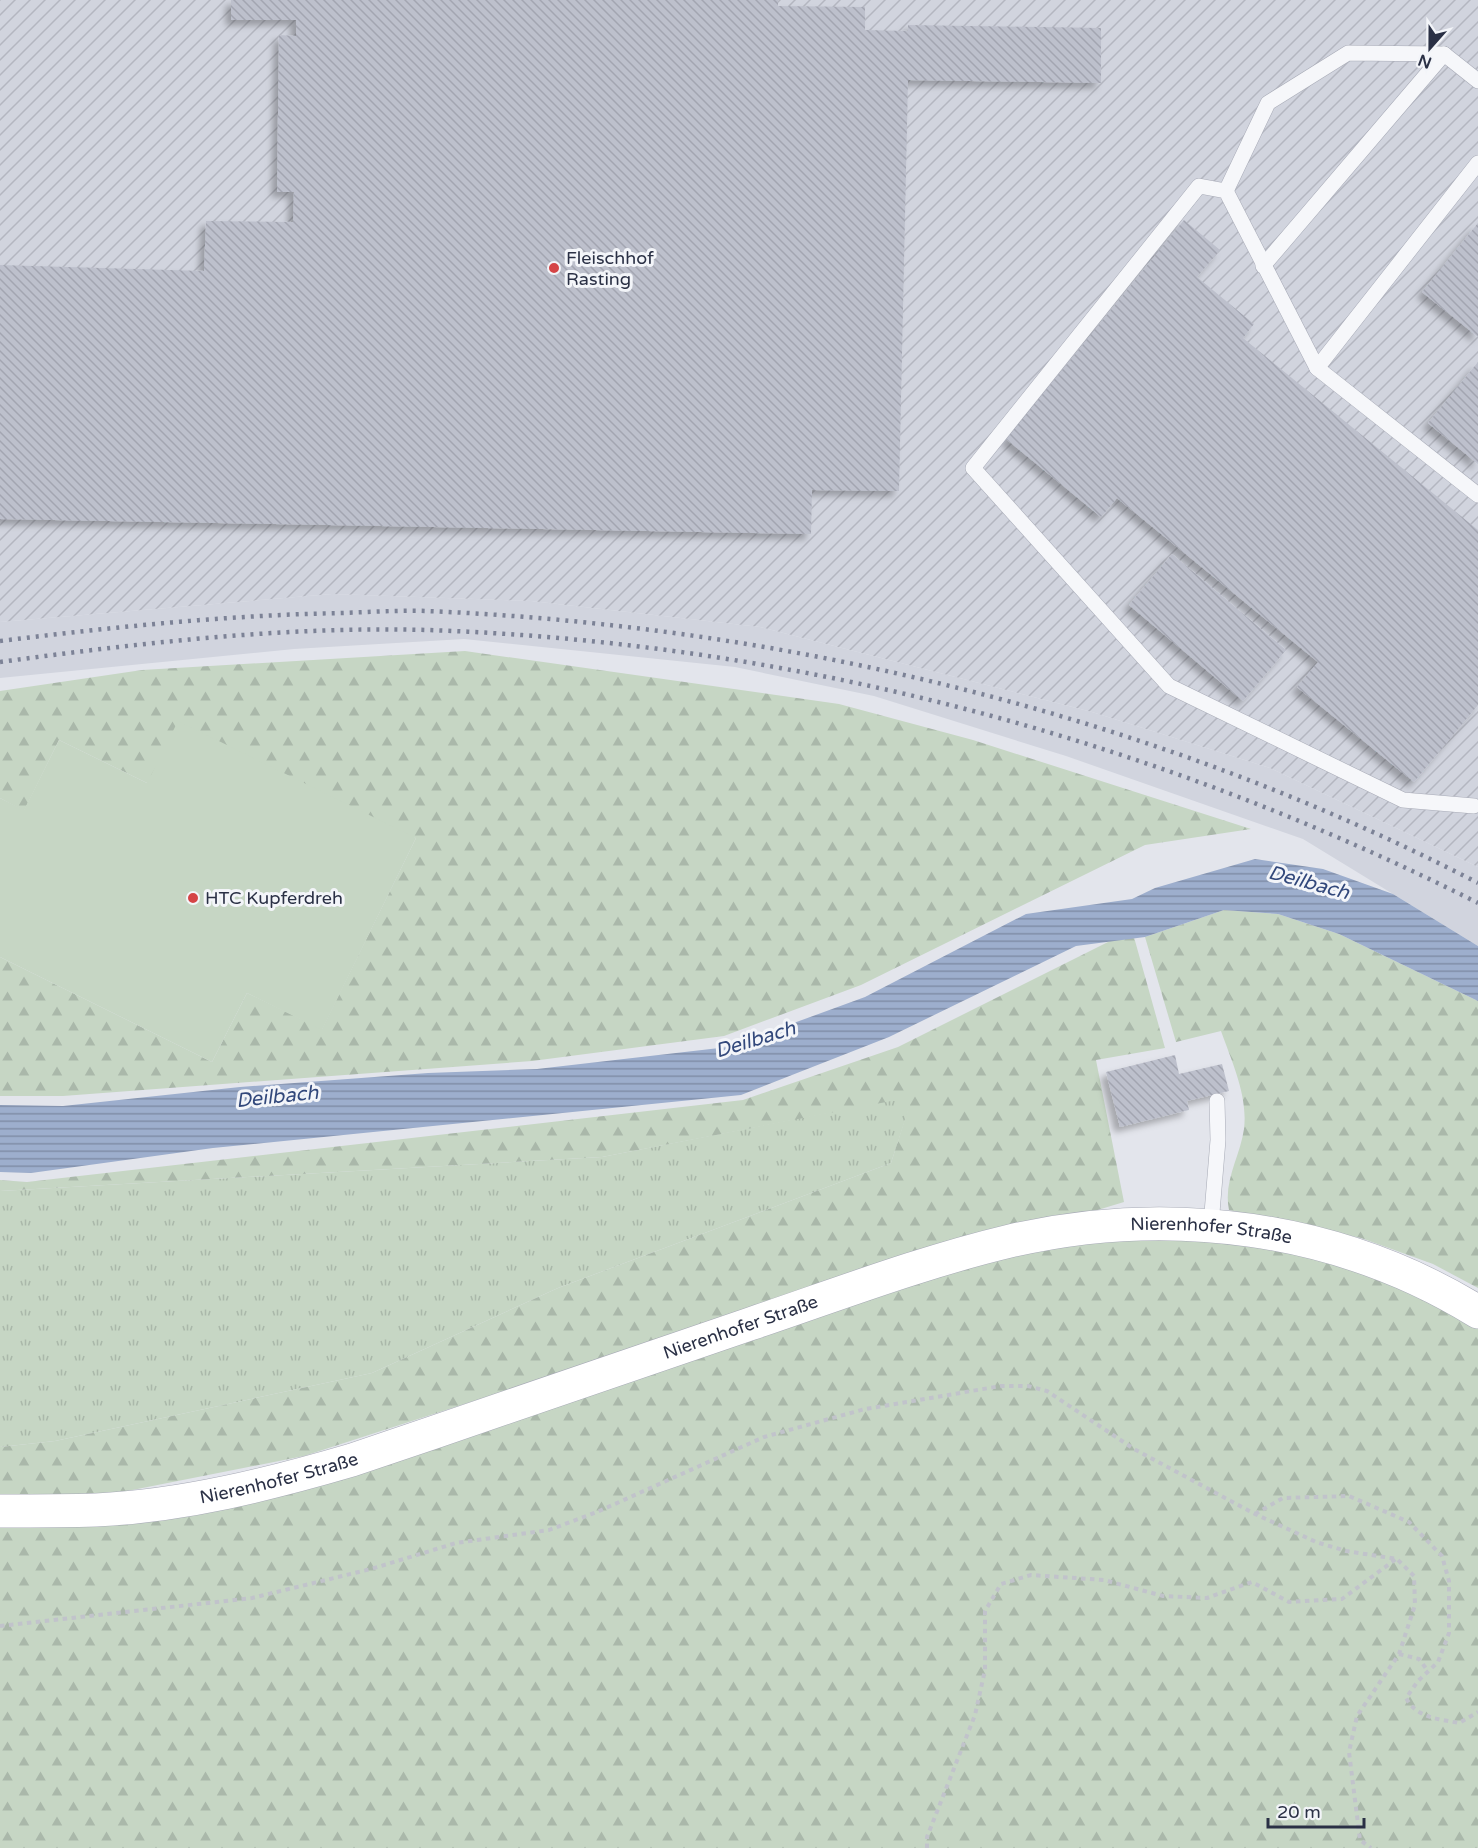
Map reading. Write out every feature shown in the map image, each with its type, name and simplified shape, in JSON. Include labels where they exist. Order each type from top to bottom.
[{"type":"main road","name":"Nierenhofer Straße","points":[[0,1512],[98,1510],[169,1502],[289,1479],[404,1443],[915,1268],[1011,1241],[1081,1229],[1148,1223],[1259,1229],[1323,1245],[1385,1265],[1446,1293],[1478,1312]]},
{"type":"lane","points":[[1226,191],[1268,103],[1348,53],[1444,54],[1478,81]]},
{"type":"lane","points":[[1263,266],[1444,54]]},
{"type":"lane","points":[[1317,368],[1478,163]]},
{"type":"lane","points":[[1226,191],[1199,186],[973,468],[1169,686],[1403,800],[1477,805]]},
{"type":"lane","points":[[1226,191],[1317,368],[1478,495]]},
{"type":"lane","points":[[1211,1225],[1218,1140],[1217,1101]]},
{"type":"path","points":[[0,1626],[252,1599],[371,1569],[456,1543],[549,1530],[597,1512],[764,1437],[865,1409],[1001,1386],[1028,1386],[1047,1391],[1134,1449],[1255,1514],[1316,1542],[1397,1558],[1414,1576],[1414,1605],[1399,1654],[1357,1716],[1349,1752],[1360,1840],[1371,1848]]},
{"type":"path","points":[[1255,1514],[1283,1498],[1348,1496],[1409,1522],[1442,1556],[1449,1581],[1449,1633],[1438,1662],[1406,1698],[1411,1708],[1427,1717],[1458,1723],[1478,1712]]},
{"type":"path","points":[[927,1848],[927,1837],[975,1715],[985,1670],[985,1611],[1001,1584],[1031,1575],[1104,1580],[1163,1596],[1207,1599],[1252,1582],[1289,1602],[1342,1599],[1397,1558]]},
{"type":"path","points":[[1399,1654],[1419,1659],[1428,1671]]},
{"type":"shaded area","points":[[0,0],[1478,0],[1478,867],[1270,768],[1092,712],[760,627],[531,601],[332,594],[0,622]]},
{"type":"shaded area","points":[[332,594],[531,601],[760,627],[1092,712],[1270,768],[1478,867],[1478,946],[1303,839],[1066,756],[874,696],[735,667],[464,639],[294,649],[0,678],[0,622]]},
{"type":"green space","points":[[465,651],[839,704],[973,740],[1251,829],[1145,845],[861,985],[724,1036],[532,1061],[63,1096],[0,1096],[0,957],[212,1062],[247,993],[322,1029],[416,838],[147,783],[59,740],[24,811],[0,798],[0,691],[142,670]]},
{"type":"green space","name":"HTC Kupferdreh","points":[[178,721],[416,838],[322,1030],[247,993],[212,1062],[0,957],[0,798],[24,810],[59,740],[147,783]]},
{"type":"green space","points":[[1224,910],[1278,914],[1339,934],[1478,1001],[1478,1288],[1433,1264],[1361,1238],[1229,1210],[1228,1189],[1242,1139],[1245,1117],[1238,1079],[1221,1031],[1176,1042],[1145,937]]},
{"type":"green space","points":[[1132,930],[1165,1048],[1096,1060],[1124,1202],[557,1374],[304,1456],[92,1498],[0,1497],[0,1447],[55,1441],[372,1373],[558,1288],[891,1163],[912,1097],[602,1157],[0,1191],[0,1180],[27,1182],[743,1100],[898,1047]]},
{"type":"green space","points":[[913,1096],[891,1163],[558,1288],[372,1373],[55,1441],[0,1447],[0,1191],[602,1157]]},
{"type":"green space","points":[[1120,1228],[1364,1262],[1478,1318],[1478,1848],[0,1848],[0,1515],[252,1491],[918,1270]]},
{"type":"water","name":"Deilbach","points":[[1255,859],[1323,869],[1393,894],[1478,946],[1478,1001],[1339,934],[1278,914],[1224,910],[1145,937],[1076,946],[889,1037],[741,1095],[213,1148],[31,1173],[0,1172],[0,1105],[63,1106],[240,1087],[428,1073],[537,1069],[728,1047],[865,997],[1026,914],[1132,899],[1155,888]]},
{"type":"building","name":"Fleischhof Rasting","points":[[231,0],[778,0],[778,6],[865,7],[865,30],[908,31],[908,25],[1101,28],[1101,83],[908,80],[899,491],[812,490],[811,534],[0,519],[0,265],[204,271],[206,221],[293,222],[294,192],[277,192],[279,35],[296,36],[296,20],[231,20]]},
{"type":"building","points":[[1184,220],[1220,250],[1197,277],[1254,324],[1243,338],[1478,530],[1478,705],[1414,782],[1297,687],[1318,662],[1117,498],[1101,517],[1006,439]]},
{"type":"building","points":[[1478,223],[1478,337],[1422,292]]},
{"type":"building","points":[[1478,362],[1478,464],[1428,423]]},
{"type":"building","points":[[1172,554],[1286,650],[1243,701],[1129,605]]},
{"type":"building","points":[[1175,1055],[1179,1074],[1222,1064],[1229,1091],[1187,1101],[1189,1110],[1120,1127],[1106,1072]]},
{"type":"railway","points":[[0,641],[214,619],[406,611],[563,620],[698,636],[834,660],[968,690],[1100,728],[1229,773],[1355,824],[1478,883]]},
{"type":"railway","points":[[0,662],[213,637],[374,629],[564,638],[700,655],[834,678],[968,710],[1099,748],[1228,793],[1355,845],[1478,903]]},
{"type":"place","name":"Fleischhof Rasting","points":[[554,268]]},
{"type":"place","name":"HTC Kupferdreh","points":[[193,898]]}]
